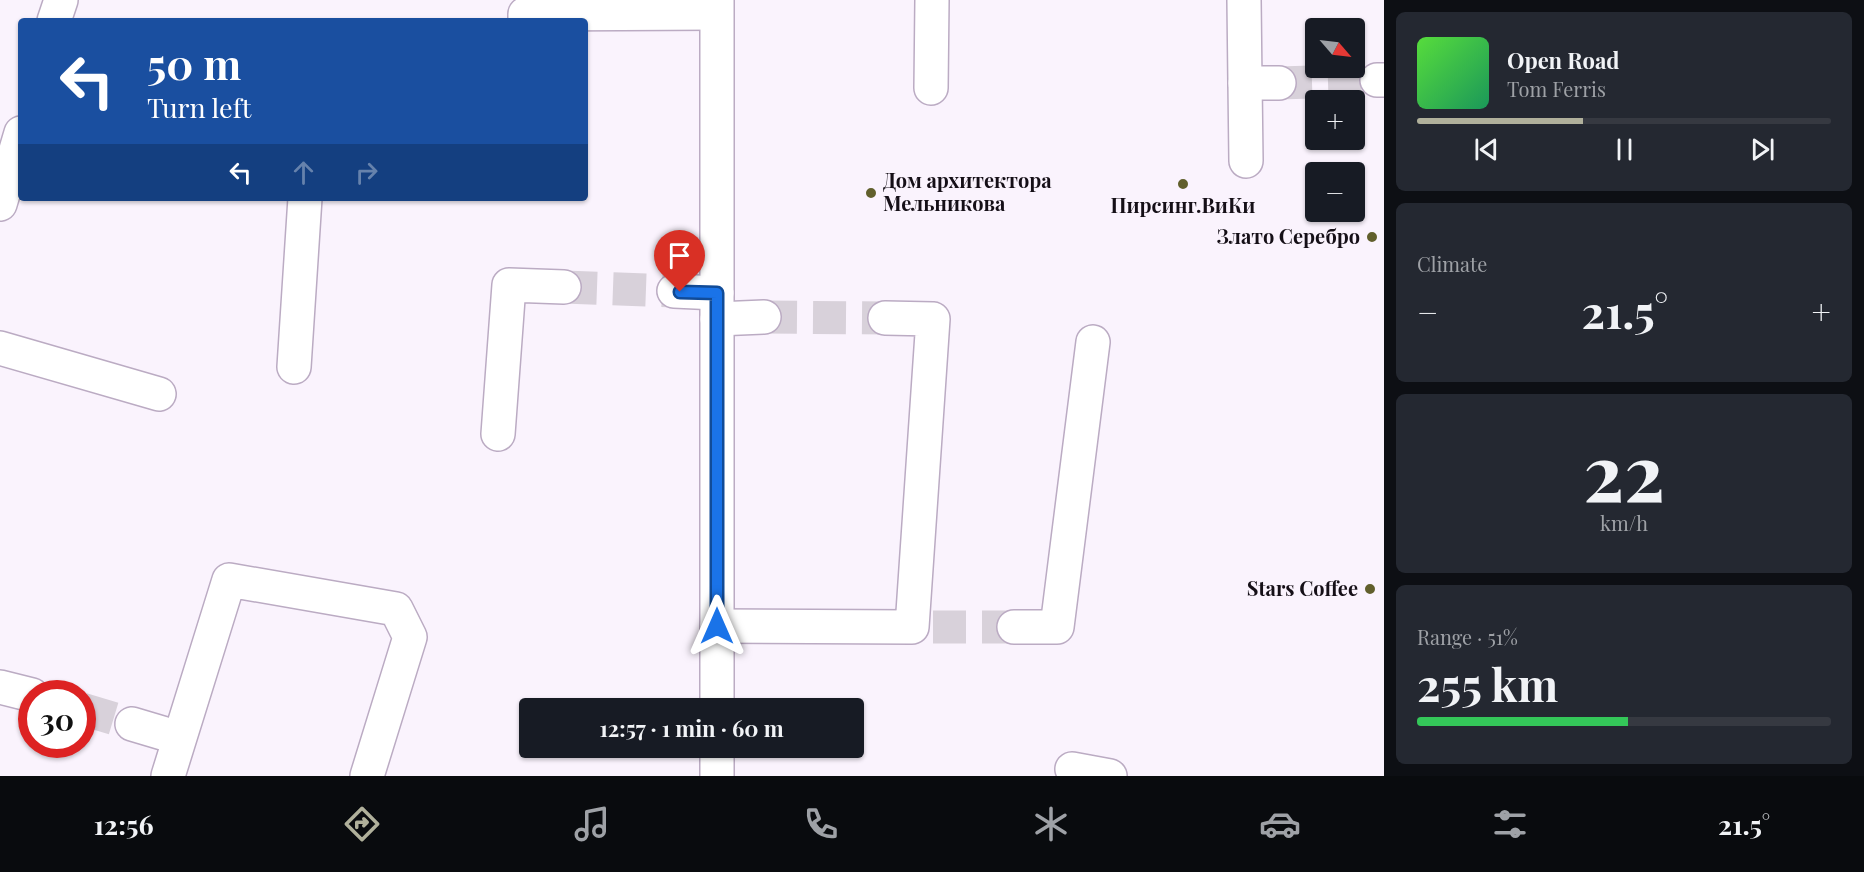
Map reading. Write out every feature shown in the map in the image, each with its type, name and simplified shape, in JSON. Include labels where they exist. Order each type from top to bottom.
[{"type":"street","points":[[55,18],[61,0]]},
{"type":"street","points":[[931,88],[932,0]]},
{"type":"street","points":[[1244,0],[1246,160]]},
{"type":"street","points":[[525,18],[525,14],[717,7],[717,698]]},
{"type":"street","points":[[1245,83],[1280,82]]},
{"type":"street","points":[[0,204],[18,143]]},
{"type":"street","points":[[294,367],[305,201]]},
{"type":"street","points":[[498,434],[509,285],[564,287]]},
{"type":"street","points":[[674,291],[717,306],[764,317]]},
{"type":"street","points":[[717,626],[922,627],[933,319],[885,318]]},
{"type":"street","points":[[1014,627],[1057,627],[1093,342]]},
{"type":"street","points":[[0,348],[159,394]]},
{"type":"street","points":[[168,776],[229,579],[396,609],[410,637],[367,776]]},
{"type":"street","points":[[0,687],[18,692]]},
{"type":"street","points":[[132,724],[179,738]]},
{"type":"street","points":[[717,758],[717,776]]},
{"type":"street","points":[[1072,770],[1110,776]]},
{"type":"tunnel","points":[[1279,83],[1377,80]]},
{"type":"tunnel","points":[[564,287],[674,291]]},
{"type":"tunnel","points":[[764,317],[885,318]]},
{"type":"tunnel","points":[[933,627],[1014,627]]},
{"type":"tunnel","points":[[96,713],[132,724]]},
{"type":"place","name":"Пирсинг.ВиКи","points":[[1183,184]]},
{"type":"place","name":"Дом архитектора Мельникова","points":[[871,193]]},
{"type":"place","name":"Злато Серебро","points":[[1372,237]]},
{"type":"place","name":"Stars Coffee","points":[[1370,589]]},
{"type":"route","points":[[680,292],[717,293],[717,626]]}]
